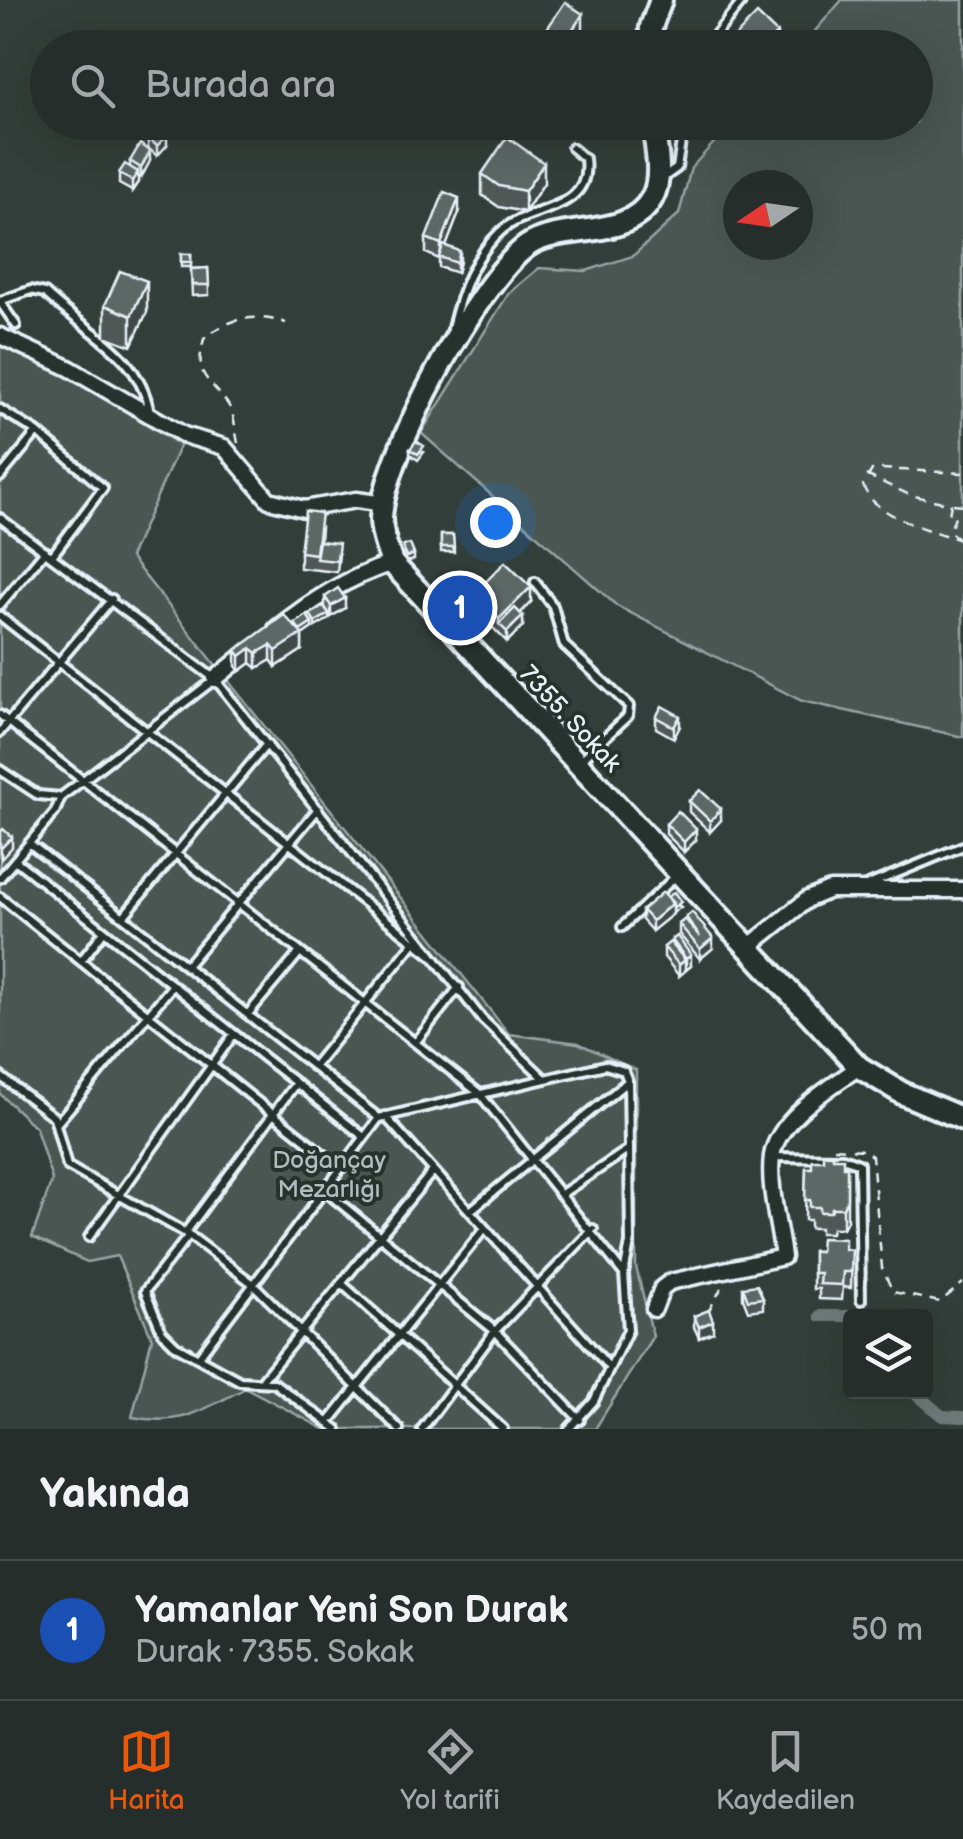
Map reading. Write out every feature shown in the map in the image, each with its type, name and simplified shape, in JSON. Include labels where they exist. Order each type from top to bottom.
[{"type":"street","points":[[651,30],[661,0]]},
{"type":"street","points":[[269,635],[309,602],[356,575],[392,563],[381,518],[408,423],[444,358],[509,262],[531,243],[614,224],[652,200],[657,182],[654,140]]},
{"type":"street","points":[[0,336],[69,368],[184,435],[224,448],[258,492],[291,507],[304,509],[356,500],[385,504]]},
{"type":"street","name":"7355. Sokak","points":[[392,563],[858,1067],[902,1094],[963,1120]]},
{"type":"street","points":[[216,679],[256,646]]},
{"type":"street","points":[[746,949],[808,899],[830,890],[963,890]]},
{"type":"street","points":[[654,1310],[662,1288],[670,1282],[783,1257],[772,1157],[776,1144],[797,1117],[858,1067]]},
{"type":"lane","points":[[719,30],[741,3]]},
{"type":"lane","points":[[657,182],[676,168],[681,140]]},
{"type":"lane","points":[[444,358],[461,290],[477,258],[503,228],[573,198],[582,187],[587,177],[585,160],[572,148]]},
{"type":"lane","points":[[16,325],[0,301],[30,290],[45,293],[132,365],[144,384],[150,415]]},
{"type":"lane","points":[[0,409],[37,432],[102,488],[0,606]]},
{"type":"lane","points":[[0,477],[37,432]]},
{"type":"lane","points":[[0,518],[216,679],[482,1019],[545,1079]]},
{"type":"lane","points":[[535,582],[553,606],[564,645],[628,706],[628,716],[578,764]]},
{"type":"lane","points":[[0,732],[112,599]]},
{"type":"lane","points":[[0,616],[440,962]]},
{"type":"lane","points":[[0,878],[61,798],[216,679]]},
{"type":"lane","points":[[0,716],[480,1094],[593,1229],[624,1274]]},
{"type":"lane","points":[[124,917],[267,744]]},
{"type":"lane","points":[[0,770],[38,795],[61,798]]},
{"type":"lane","points":[[186,966],[318,809]]},
{"type":"lane","points":[[29,843],[382,1117],[609,1367]]},
{"type":"lane","points":[[860,889],[963,846]]},
{"type":"lane","points":[[15,860],[364,1137]]},
{"type":"lane","points":[[622,927],[678,874]]},
{"type":"lane","points":[[0,897],[340,1168]]},
{"type":"lane","points":[[80,961],[104,930]]},
{"type":"lane","points":[[314,1066],[414,944]]},
{"type":"lane","points":[[248,1014],[300,952]]},
{"type":"lane","points":[[57,1123],[173,986]]},
{"type":"lane","points":[[415,1043],[458,987]]},
{"type":"lane","points":[[89,1237],[234,1034]]},
{"type":"lane","points":[[198,1358],[382,1117],[605,1065],[624,1070],[628,1081],[630,1243],[624,1274],[628,1330],[594,1401],[570,1429]]},
{"type":"lane","points":[[0,1076],[57,1123],[66,1166],[187,1234],[252,1283],[399,1429]]},
{"type":"lane","points":[[470,1211],[628,1081]]},
{"type":"lane","points":[[296,1083],[270,1113],[146,1290],[147,1305],[162,1332],[198,1358],[240,1381],[263,1379],[337,1429]]},
{"type":"lane","points":[[563,1193],[630,1150]]},
{"type":"lane","points":[[772,1157],[859,1164],[861,1300]]},
{"type":"lane","points":[[263,1379],[434,1170]]},
{"type":"lane","points":[[324,1190],[494,1331],[580,1420]]},
{"type":"lane","points":[[330,1422],[396,1334],[485,1228]]},
{"type":"lane","points":[[422,1429],[494,1331],[593,1229]]},
{"type":"lane","points":[[340,1283],[503,1429]]},
{"type":"path","points":[[240,470],[230,409],[207,384],[201,370],[204,339],[232,322],[254,316],[286,323]]},
{"type":"path","points":[[866,476],[881,469],[963,473]]},
{"type":"path","points":[[866,476],[910,495],[963,506]]},
{"type":"path","points":[[866,476],[865,493],[881,506],[960,540]]},
{"type":"path","points":[[951,504],[949,515],[955,516],[950,532],[959,535],[960,540]]},
{"type":"path","points":[[963,558],[956,571],[963,575]]},
{"type":"path","points":[[820,1158],[839,1146],[872,1156],[882,1268],[894,1292],[940,1302],[963,1283]]},
{"type":"path","points":[[705,1315],[730,1269]]},
{"type":"green space","points":[[842,0],[963,0],[963,737],[802,701],[617,606],[421,433],[509,293],[539,268],[586,271],[633,256],[679,214],[691,168],[717,140],[933,140],[933,30],[816,30]]},
{"type":"green space","name":"Doğançay Mezarlığı","points":[[0,346],[68,375],[180,445],[130,557],[509,1034],[578,1043],[636,1070],[636,1267],[653,1336],[595,1429],[324,1429],[246,1388],[178,1418],[132,1417],[152,1338],[117,1256],[87,1262],[32,1237],[52,1180],[36,1128],[0,1094]]},
{"type":"building","points":[[565,2],[583,14],[572,30],[546,30]]},
{"type":"building","points":[[757,14],[774,30],[741,30]]},
{"type":"building","points":[[505,140],[511,140],[544,163],[525,191],[499,186],[482,174]]},
{"type":"building","points":[[140,144],[150,151],[141,168],[130,161]]},
{"type":"building","points":[[125,164],[138,172],[132,181],[119,173]]},
{"type":"building","points":[[444,192],[459,198],[441,244],[426,238]]},
{"type":"building","points":[[443,245],[460,251],[457,263],[439,257]]},
{"type":"building","points":[[181,254],[191,254],[191,262],[181,262]]},
{"type":"building","points":[[208,268],[209,285],[192,285],[191,269]]},
{"type":"building","points":[[120,271],[147,281],[131,316],[105,305]]},
{"type":"building","points":[[416,441],[424,446],[418,454],[410,449]]},
{"type":"building","points":[[305,511],[321,513],[316,554],[300,552]]},
{"type":"building","points":[[441,535],[453,535],[454,547],[441,547]]},
{"type":"building","points":[[319,541],[339,543],[337,561],[316,559]]},
{"type":"building","points":[[410,544],[414,554],[406,557],[403,546]]},
{"type":"building","points":[[505,562],[531,587],[499,619],[474,594]]},
{"type":"building","points":[[338,588],[345,598],[331,606],[325,597]]},
{"type":"building","points":[[324,606],[329,614],[315,622],[310,614]]},
{"type":"building","points":[[515,608],[523,616],[507,632],[499,624]]},
{"type":"building","points":[[284,615],[302,634],[276,651],[271,645],[257,653],[251,648],[240,656],[236,650]]},
{"type":"building","points":[[307,615],[312,623],[300,631],[295,623]]},
{"type":"building","points":[[662,706],[680,716],[674,727],[656,717]]},
{"type":"building","points":[[700,790],[721,809],[710,821],[689,801]]},
{"type":"building","points":[[678,811],[696,829],[684,842],[666,824]]},
{"type":"building","points":[[3,829],[12,837],[1,848],[0,833]]},
{"type":"building","points":[[663,892],[673,903],[652,921],[642,910]]},
{"type":"building","points":[[674,892],[681,902],[674,907],[668,897]]},
{"type":"building","points":[[692,912],[713,938],[700,949],[679,924],[685,919],[700,937],[686,917]]},
{"type":"building","points":[[677,936],[691,955],[686,959],[672,940]]},
{"type":"building","points":[[670,942],[685,960],[679,965],[664,947]]},
{"type":"building","points":[[823,1154],[843,1158],[843,1167],[847,1167],[847,1199],[843,1208],[832,1208],[831,1212],[820,1212],[820,1207],[810,1207],[810,1200],[805,1200],[806,1168],[812,1168],[812,1160],[823,1160]]},
{"type":"building","points":[[821,1238],[845,1239],[845,1249],[852,1250],[851,1272],[843,1272],[842,1285],[819,1284],[820,1273],[813,1273],[813,1251],[820,1251]]},
{"type":"building","points":[[757,1285],[763,1298],[748,1300],[743,1287]]},
{"type":"building","points":[[709,1310],[713,1321],[699,1327],[694,1316]]},
{"type":"waterway","points":[[820,1316],[843,1316]]},
{"type":"waterway","points":[[922,1399],[942,1416],[963,1417]]},
{"type":"place","name":"Yamanlar Yeni Son Durak","points":[[460,608]]}]
